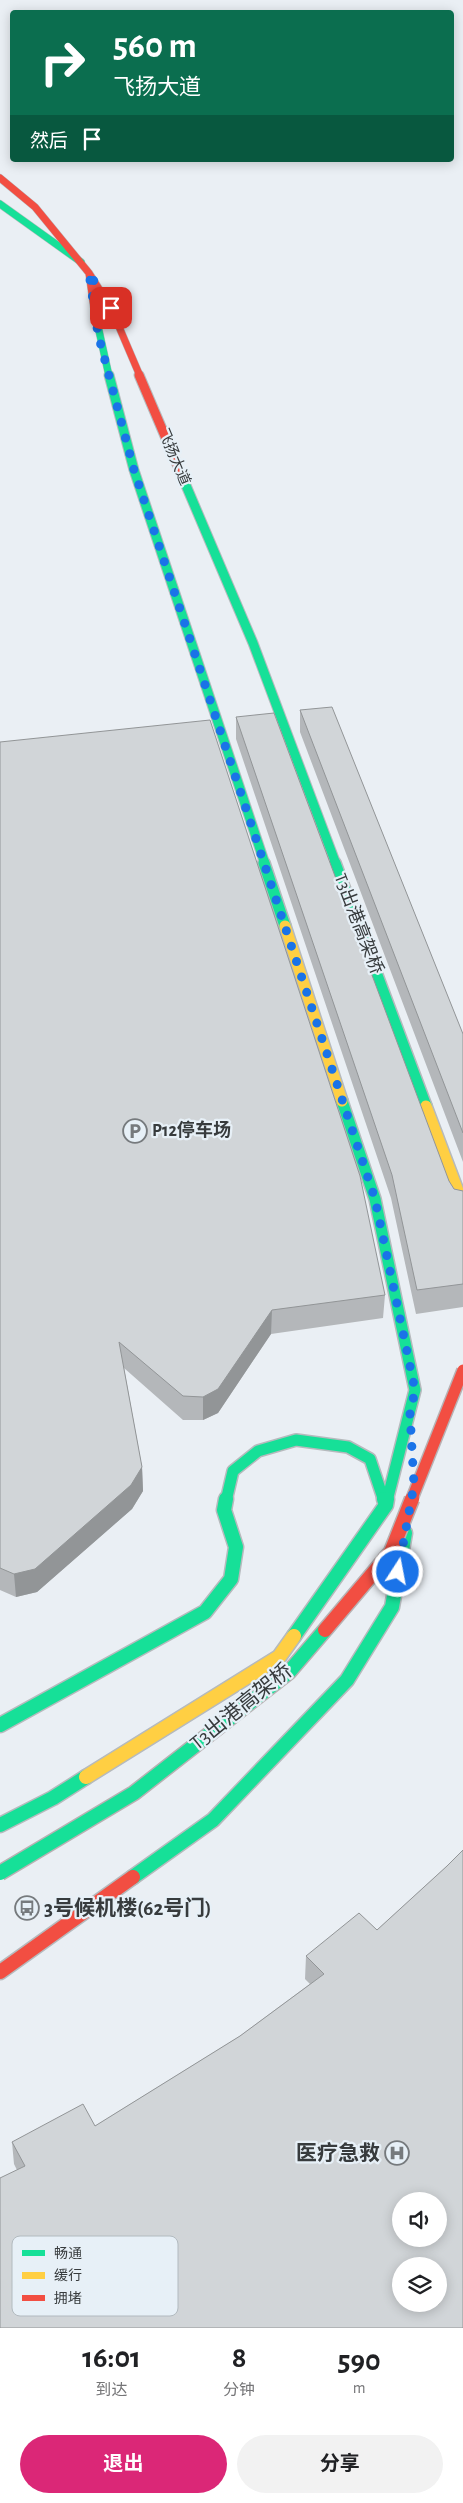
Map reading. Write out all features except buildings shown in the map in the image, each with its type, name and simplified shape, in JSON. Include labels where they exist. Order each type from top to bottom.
[{"type":"main road","points":[[0,178],[35,207],[81,262]]},
{"type":"main road","points":[[0,204],[81,262]]},
{"type":"main road","name":"飞扬大道","points":[[81,262],[111,308],[253,644]]},
{"type":"main road","points":[[0,1825],[53,1798],[279,1657],[386,1505],[415,1390],[375,1199],[134,470],[98,334],[89,273]]},
{"type":"main road","name":"T3出港高架桥","points":[[253,644],[463,1204]]},
{"type":"main road","name":"T3出港高架桥","points":[[0,1873],[134,1793],[289,1672],[390,1552],[463,1370]]},
{"type":"main road","points":[[410,1414],[412,1449]]},
{"type":"main road","points":[[0,1725],[205,1612],[232,1579],[236,1547],[224,1510],[233,1471],[258,1451],[296,1440],[348,1447],[370,1459],[386,1505]]},
{"type":"main road","points":[[0,1972],[213,1820],[347,1680],[392,1607],[414,1485],[413,1467]]},
{"type":"traffic: fast","points":[[0,204],[81,262]]},
{"type":"traffic: fast","points":[[94,308],[98,334],[134,470],[285,926]]},
{"type":"traffic: fast","points":[[182,476],[253,643],[426,1106]]},
{"type":"traffic: fast","points":[[294,1636],[386,1505],[415,1390],[375,1199],[342,1101]]},
{"type":"traffic: fast","points":[[0,1725],[205,1612],[231,1579],[236,1547],[224,1510],[233,1471],[258,1451],[296,1440],[348,1447],[370,1459],[386,1505]]},
{"type":"traffic: fast","points":[[133,1877],[213,1820],[347,1680],[392,1607],[405,1533]]},
{"type":"traffic: fast","points":[[0,1873],[134,1793],[289,1672],[325,1630]]},
{"type":"traffic: fast","points":[[0,1825],[53,1798],[86,1777]]},
{"type":"traffic: slow","points":[[285,926],[342,1101]]},
{"type":"traffic: slow","points":[[426,1106],[463,1204]]},
{"type":"traffic: slow","points":[[86,1777],[279,1657],[294,1636]]},
{"type":"traffic: jam","points":[[0,178],[35,207],[89,273],[94,308]]},
{"type":"traffic: jam","points":[[89,273],[111,308],[182,476]]},
{"type":"traffic: jam","points":[[325,1630],[391,1552],[463,1370]]},
{"type":"traffic: jam","points":[[0,1972],[133,1877]]},
{"type":"place","name":"P12停车场","points":[[135,1131]]},
{"type":"place","name":"3号候机楼(62号门)","points":[[27,1908]]},
{"type":"place","name":"医疗急救","points":[[397,2153]]},
{"type":"route","points":[[111,308],[89,273],[98,334],[134,470],[375,1199],[415,1390],[410,1414],[414,1485],[398,1572]]}]
